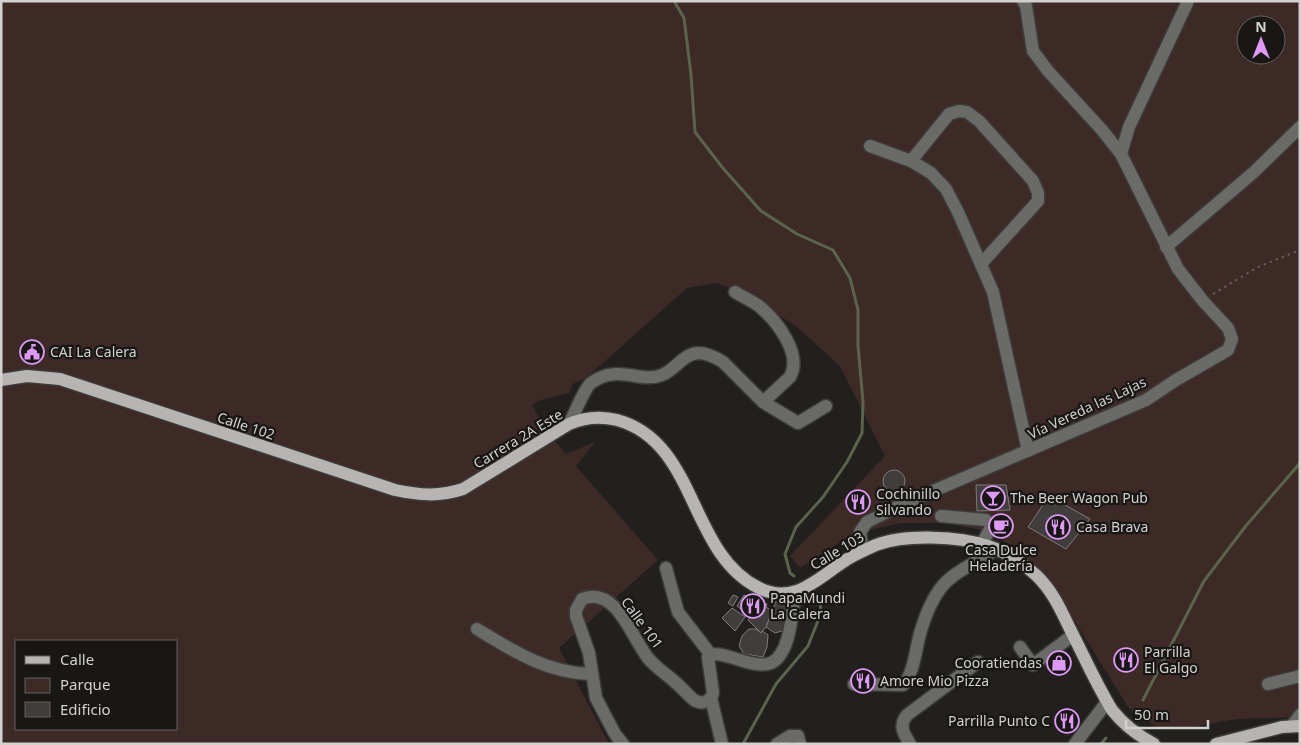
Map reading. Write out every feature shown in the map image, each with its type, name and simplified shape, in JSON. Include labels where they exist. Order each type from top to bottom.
[{"type":"main road","name":"Calle 102","points":[[6,379],[44,376],[60,379],[395,490],[432,495],[453,492],[471,485]]},
{"type":"main road","name":"Carrera 2A Este","points":[[471,485],[569,424],[590,418],[612,419]]},
{"type":"main road","name":"Calle 103","points":[[612,419],[637,428],[665,451],[726,562],[748,582],[766,592],[780,594],[795,592],[814,583],[846,560],[863,551],[901,539],[941,539],[982,544],[1015,559],[1036,576],[1053,596],[1112,710],[1125,726],[1154,744]]},
{"type":"main road","points":[[1216,744],[1274,729],[1296,726]]},
{"type":"street","name":"Vía Vereda las Lajas","points":[[863,551],[860,532],[867,522],[903,504],[1146,400],[1228,350],[1232,339],[1228,328],[1203,301],[1178,269],[1121,154],[1102,130],[1048,71],[1033,51],[1026,6],[1023,1]]},
{"type":"street","points":[[1121,154],[1129,127],[1188,1]]},
{"type":"street","points":[[911,161],[949,114],[959,111],[967,112],[979,121],[1034,182],[1038,193],[1038,201],[981,264]]},
{"type":"street","points":[[1166,247],[1254,172],[1300,127]]},
{"type":"street","points":[[870,146],[911,161],[931,173],[946,189],[958,212],[993,292],[1028,451]]},
{"type":"street","points":[[735,292],[758,306],[776,323],[789,343],[793,372],[764,402]]},
{"type":"street","points":[[569,424],[588,385],[608,375],[661,375],[695,353],[715,356],[764,402],[798,423],[826,406]]},
{"type":"street","points":[[941,516],[990,522],[992,525],[982,544]]},
{"type":"street","points":[[854,684],[885,684],[895,686],[906,683],[922,628],[940,589],[950,578],[996,549]]},
{"type":"street","points":[[666,568],[678,612],[711,655]]},
{"type":"street","points":[[722,744],[711,698],[713,693],[707,661],[708,657],[716,654],[759,664],[770,663],[778,658],[787,641],[795,592]]},
{"type":"street","name":"Calle 101","points":[[623,744],[615,734],[596,698],[590,674],[588,653],[578,623],[576,610],[582,600],[593,597],[604,598],[616,608],[649,660],[688,696],[700,703],[706,702],[711,698]]},
{"type":"street","points":[[478,629],[519,654],[538,663],[560,671],[590,674]]},
{"type":"street","points":[[1020,647],[1034,665],[1073,635]]},
{"type":"street","points":[[910,744],[902,727],[903,720],[907,715],[978,662]]},
{"type":"street","points":[[1268,684],[1300,676]]},
{"type":"street","points":[[1075,744],[1107,702]]},
{"type":"street","points":[[1296,726],[1300,715]]},
{"type":"street","points":[[777,744],[790,736],[799,740]]},
{"type":"path","points":[[1203,301],[1258,267],[1300,250]]},
{"type":"green space","points":[[1,1],[1300,1],[1300,717],[1237,719],[1193,727],[1156,727],[1128,707],[1061,597],[1023,556],[992,532],[946,523],[901,523],[853,534],[800,568],[790,556],[885,456],[840,366],[796,326],[745,295],[717,283],[687,288],[586,378],[573,384],[569,393],[541,400],[532,405],[545,430],[566,454],[595,442],[576,466],[658,560],[559,648],[609,744],[1,744]]},
{"type":"building","name":"CAI La Calera","points":[[26,346],[39,346],[39,358],[26,358]]},
{"type":"building","points":[[894,470],[902,473],[905,481],[902,489],[894,492],[886,489],[883,481],[886,473]]},
{"type":"building","name":"The Beer Wagon Pub","points":[[976,485],[1006,485],[1010,510],[977,511]]},
{"type":"building","points":[[1049,496],[1090,519],[1066,549],[1028,527]]},
{"type":"building","points":[[733,595],[738,597],[733,606],[728,603]]},
{"type":"building","points":[[744,595],[758,602],[754,609],[747,614],[737,606]]},
{"type":"building","points":[[777,599],[782,599],[787,604],[787,617],[782,631],[775,633],[766,627]]},
{"type":"building","points":[[762,603],[767,604],[766,607],[772,611],[766,627],[761,633],[748,620],[756,613]]},
{"type":"building","points":[[732,608],[745,617],[735,631],[722,618]]},
{"type":"building","points":[[749,629],[756,629],[768,635],[767,647],[763,657],[744,654],[739,646],[742,636]]},
{"type":"waterway","points":[[674,1],[684,18],[695,132],[722,167],[761,211],[797,234],[833,250],[850,278],[858,310],[858,346],[863,402],[862,433],[847,462],[823,497],[796,527],[785,554],[790,573],[794,576]]},
{"type":"waterway","points":[[1143,700],[1204,581],[1245,527],[1300,463]]},
{"type":"waterway","points":[[743,744],[776,684],[808,646],[821,613],[820,602],[814,592]]},
{"type":"waterway","points":[[1101,744],[1106,738]]},
{"type":"place","name":"CAI La Calera","points":[[32,352]]},
{"type":"place","name":"The Beer Wagon Pub","points":[[993,498]]},
{"type":"place","name":"Cochinillo Silvando","points":[[858,502]]},
{"type":"place","name":"Casa Dulce Heladería","points":[[1001,526]]},
{"type":"place","name":"Casa Brava","points":[[1058,527]]},
{"type":"place","name":"PapaMundi La Calera","points":[[753,606]]},
{"type":"place","name":"Parrilla El Galgo","points":[[1126,660]]},
{"type":"place","name":"Cooratiendas","points":[[1059,663]]},
{"type":"place","name":"Amore Mio Pizza","points":[[863,681]]},
{"type":"place","name":"Parrilla Punto C","points":[[1067,721]]}]
